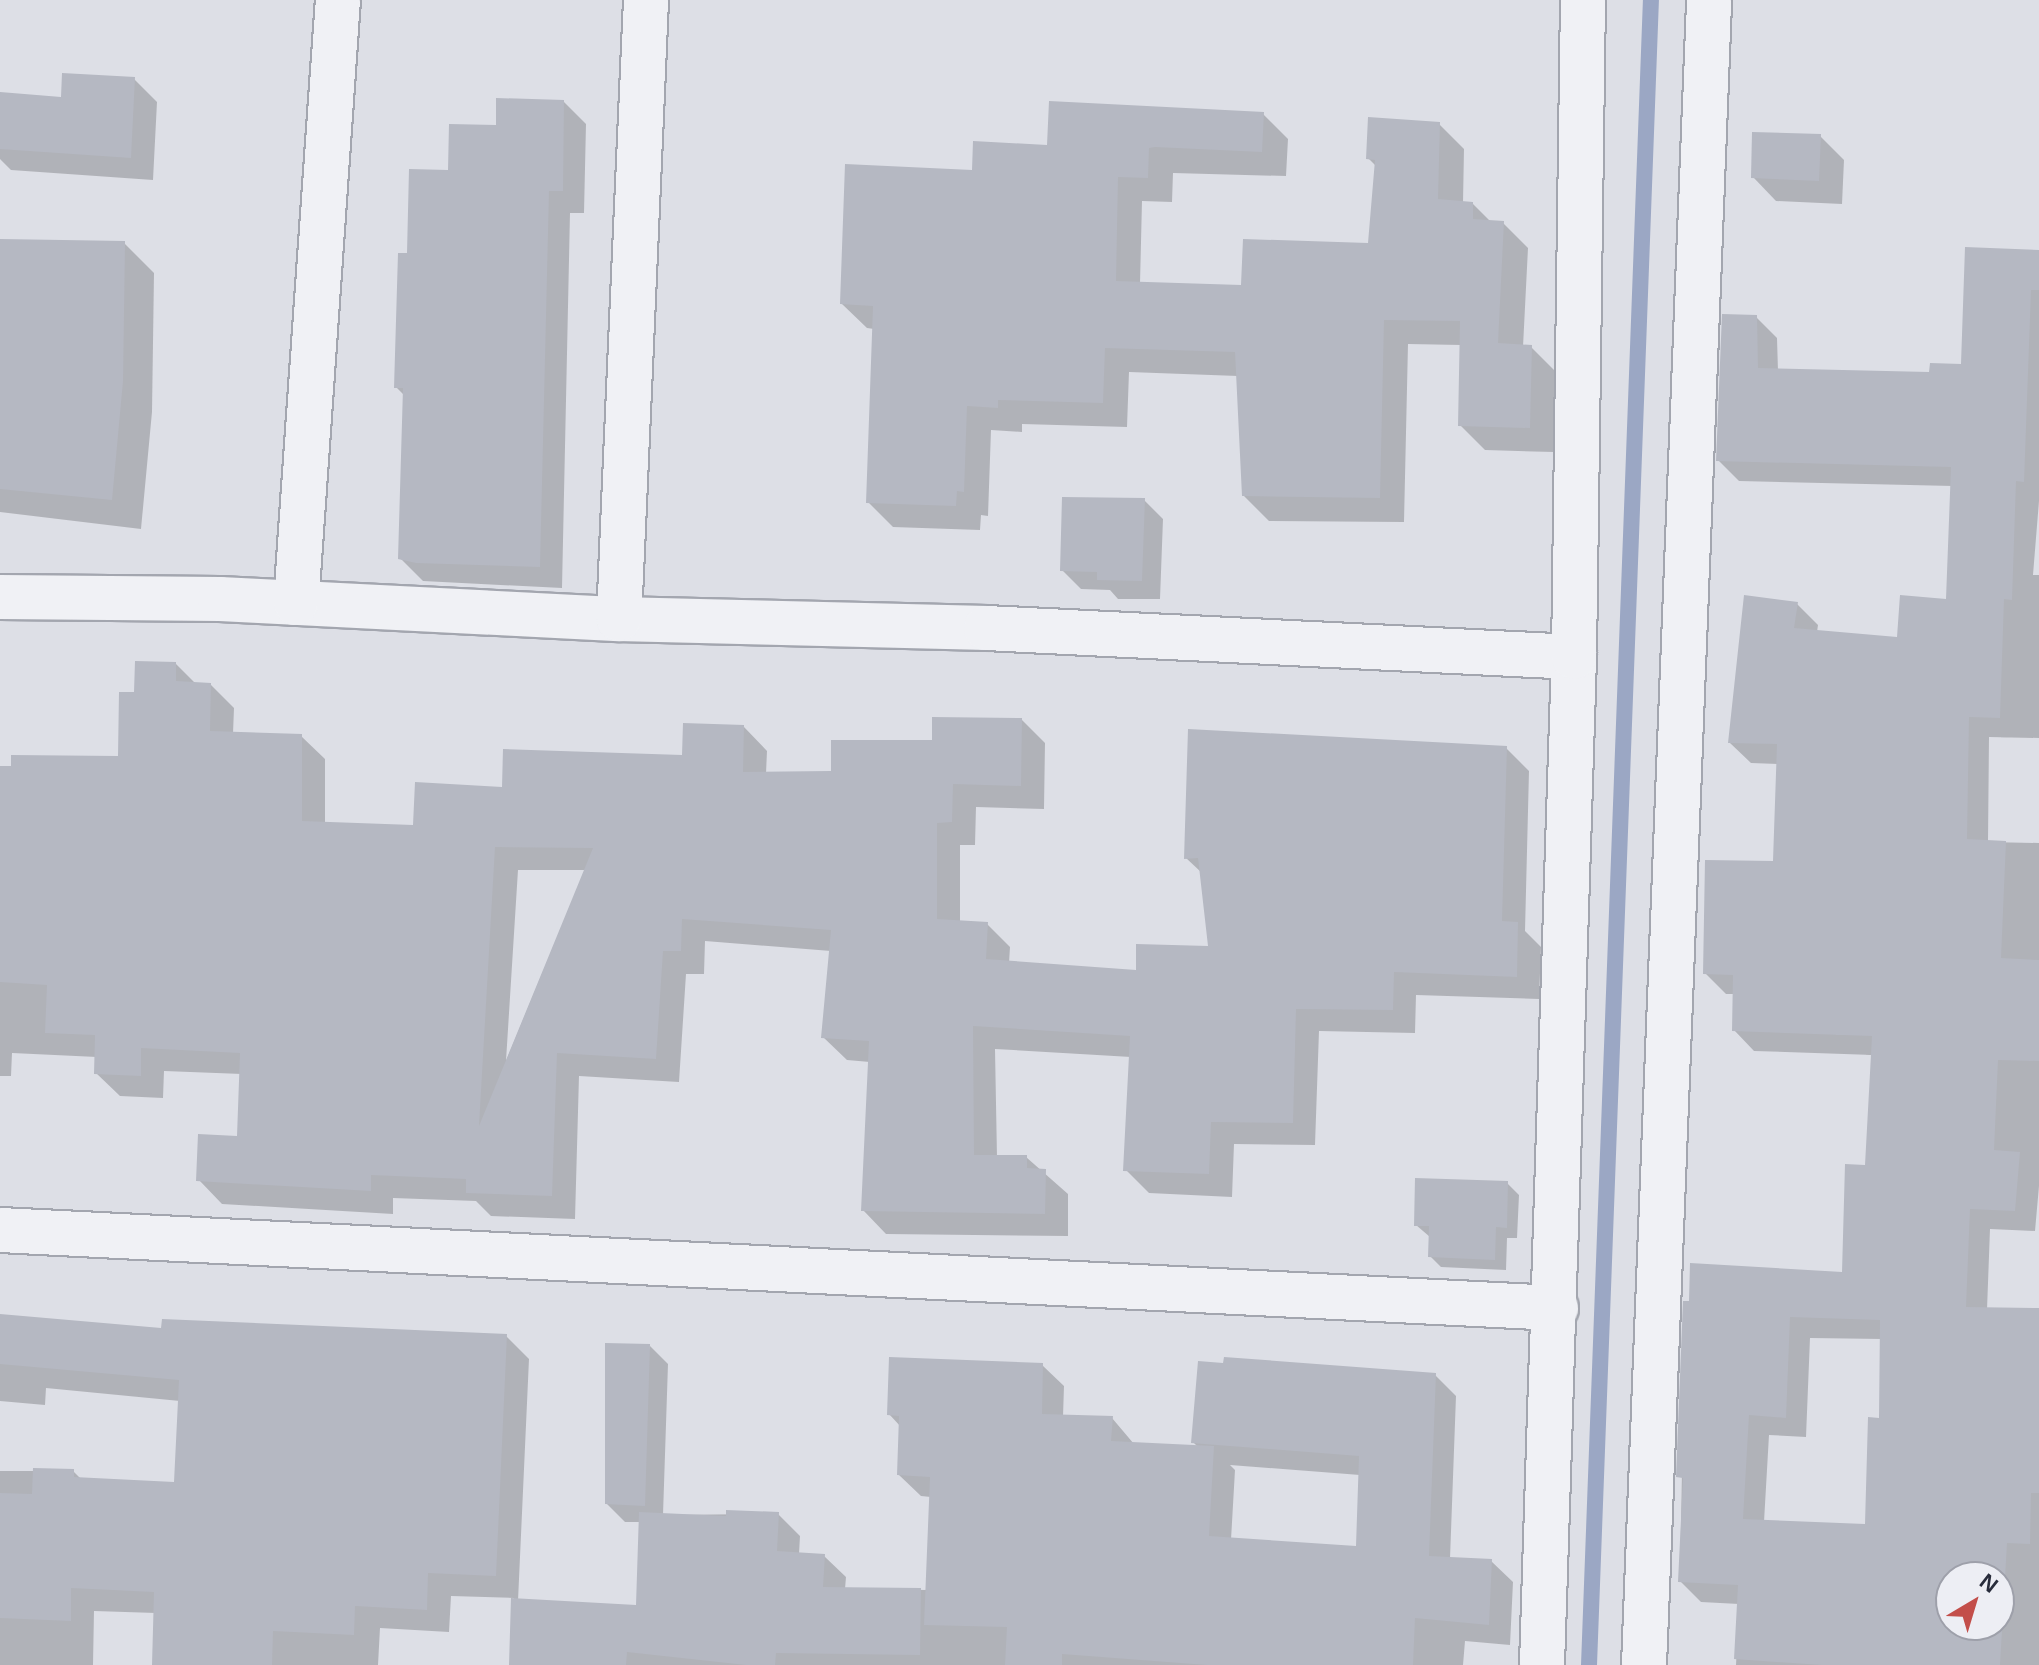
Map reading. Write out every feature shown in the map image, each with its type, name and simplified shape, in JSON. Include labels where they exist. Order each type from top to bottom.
[{"type":"street","points":[[296,603],[338,0]]},
{"type":"street","points":[[619,619],[646,0]]},
{"type":"street","points":[[1542,1665],[1556,1308],[1574,657],[1583,0]]},
{"type":"street","points":[[1644,1665],[1709,0]]},
{"type":"street","points":[[0,597],[296,603],[619,619],[986,628],[1574,657]]},
{"type":"street","points":[[0,1230],[1556,1308]]},
{"type":"building","points":[[62,73],[135,77],[131,158],[0,149],[0,92],[61,97]]},
{"type":"building","points":[[496,98],[564,100],[563,191],[549,191],[540,567],[416,563],[398,559],[403,388],[394,388],[398,253],[407,253],[409,169],[448,170],[449,124],[496,125]]},
{"type":"building","points":[[1049,101],[1264,112],[1262,152],[1149,148],[1148,178],[1118,177],[1116,281],[1241,285],[1243,239],[1368,243],[1375,160],[1366,159],[1368,117],[1440,122],[1438,199],[1473,202],[1473,219],[1504,221],[1498,343],[1532,345],[1530,428],[1458,426],[1460,321],[1384,320],[1380,498],[1242,496],[1235,352],[1105,348],[1103,403],[998,400],[998,408],[967,406],[964,492],[957,491],[956,506],[866,503],[873,306],[840,304],[845,164],[972,170],[973,141],[1047,145]]},
{"type":"building","points":[[1752,132],[1821,134],[1819,181],[1751,178]]},
{"type":"building","points":[[0,239],[125,241],[123,381],[112,500],[0,489]]},
{"type":"building","points":[[1965,247],[2039,250],[2039,290],[2031,290],[2024,482],[2016,481],[2012,600],[2004,599],[2000,718],[1969,717],[1967,839],[2006,841],[2001,958],[2039,960],[2039,1061],[1998,1060],[1994,1150],[2020,1152],[2015,1211],[1970,1209],[1966,1307],[2039,1308],[2039,1493],[2031,1493],[2030,1544],[2007,1543],[2006,1561],[1935,1561],[1935,1641],[2001,1641],[2000,1665],[1822,1665],[1734,1659],[1738,1585],[1678,1582],[1683,1478],[1676,1477],[1683,1301],[1689,1301],[1690,1263],[1842,1272],[1845,1164],[1865,1165],[1872,1036],[1732,1031],[1733,975],[1703,974],[1705,860],[1773,861],[1777,744],[1728,743],[1744,595],[1798,602],[1794,628],[1897,637],[1900,595],[1946,599],[1951,467],[1716,461],[1722,314],[1757,315],[1758,368],[1929,372],[1930,363],[1961,364]],"holes":[[[1790,1317],[1880,1320],[1879,1418],[1868,1417],[1865,1524],[1743,1519],[1749,1415],[1786,1418]]]},
{"type":"building","points":[[1062,497],[1145,498],[1142,581],[1097,580],[1097,572],[1060,571]]},
{"type":"building","points":[[135,661],[176,662],[176,681],[211,683],[210,731],[302,734],[302,821],[413,825],[415,782],[502,787],[503,749],[682,755],[683,723],[744,725],[743,772],[831,771],[831,740],[932,740],[932,717],[1022,718],[1021,786],[953,784],[952,822],[937,823],[937,919],[988,922],[986,959],[1136,970],[1136,944],[1208,946],[1198,858],[1184,859],[1188,729],[1507,746],[1502,921],[1518,922],[1517,977],[1394,972],[1393,1010],[1296,1009],[1293,1123],[1211,1122],[1209,1174],[1123,1171],[1130,1036],[973,1026],[974,1155],[1027,1155],[1027,1168],[1046,1169],[1045,1214],[861,1211],[869,1041],[821,1038],[831,930],[682,919],[681,951],[663,951],[656,1059],[557,1053],[552,1196],[466,1193],[466,1179],[371,1175],[371,1191],[196,1181],[198,1134],[237,1136],[240,1053],[141,1048],[141,1076],[94,1074],[95,1035],[45,1033],[47,985],[0,982],[0,766],[11,766],[11,755],[118,756],[119,692],[134,692]],"holes":[[[495,847],[593,848],[479,1126]]]},
{"type":"building","points":[[1415,1178],[1508,1181],[1507,1228],[1496,1227],[1495,1260],[1428,1257],[1429,1226],[1414,1226]]},
{"type":"building","points":[[0,1314],[161,1328],[162,1319],[507,1334],[496,1576],[428,1573],[427,1610],[355,1606],[354,1635],[273,1631],[272,1665],[152,1665],[154,1592],[71,1588],[71,1621],[0,1618],[0,1493],[32,1494],[33,1468],[74,1469],[74,1477],[174,1482],[179,1380],[0,1364]]},
{"type":"building","points":[[605,1343],[650,1344],[645,1506],[605,1504]]},
{"type":"building","points":[[889,1357],[1043,1363],[1042,1414],[1113,1416],[1111,1441],[1214,1446],[1209,1536],[1356,1546],[1359,1456],[1191,1443],[1198,1361],[1223,1363],[1224,1357],[1436,1373],[1429,1556],[1492,1559],[1489,1625],[1415,1618],[1413,1665],[1207,1665],[1062,1654],[1062,1665],[1005,1665],[1007,1627],[924,1625],[930,1477],[897,1475],[899,1416],[887,1415]]},
{"type":"building","points":[[726,1510],[779,1512],[777,1551],[825,1554],[823,1587],[921,1588],[920,1655],[776,1653],[775,1665],[746,1665],[627,1652],[626,1665],[509,1665],[511,1598],[636,1605],[639,1512],[726,1516]]},
{"type":"waterway","points":[[1589,1665],[1651,0]]}]
